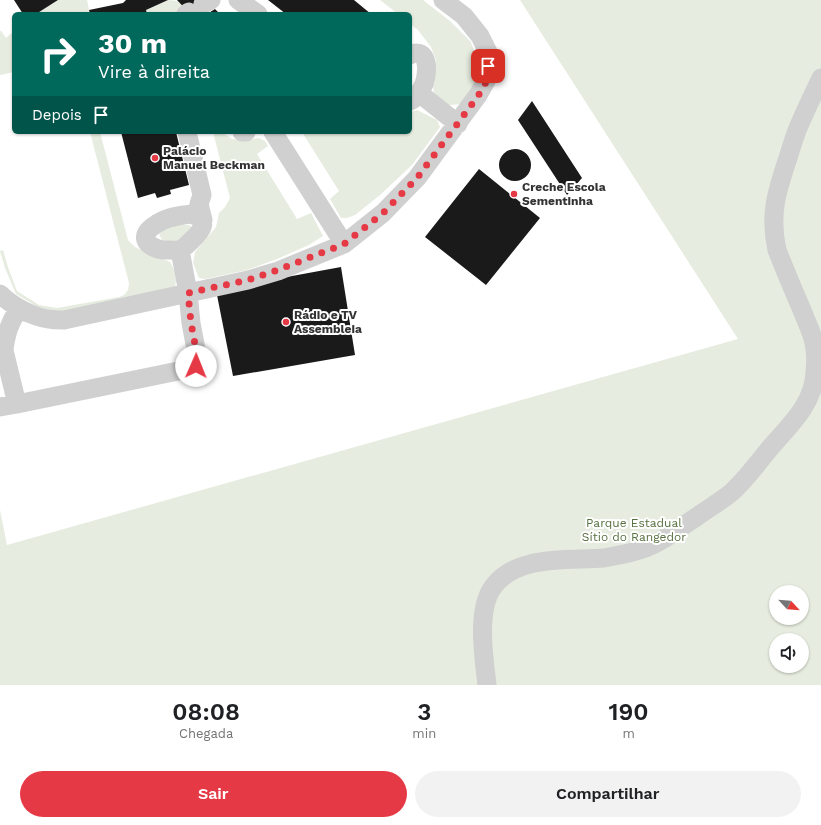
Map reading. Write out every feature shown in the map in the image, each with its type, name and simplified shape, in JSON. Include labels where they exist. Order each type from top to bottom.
[{"type":"street","points":[[238,0],[255,12]]},
{"type":"street","points":[[443,0],[464,16]]},
{"type":"street","points":[[180,250],[188,293],[191,323],[198,360],[196,366],[188,369],[9,406],[2,343],[11,320],[18,310],[48,320],[64,320],[188,293],[248,280],[344,244],[383,213],[417,178],[458,124],[486,82],[488,52],[480,36],[464,16],[454,0]]},
{"type":"street","points":[[412,54],[416,53],[422,55],[426,60],[427,68],[424,83],[415,97],[458,124]]},
{"type":"street","points":[[487,685],[483,650],[482,622],[486,600],[492,587],[501,578],[522,566],[546,562],[616,556],[638,551],[658,542],[716,504],[742,482],[791,425],[805,406],[815,375],[815,344],[777,250],[774,238],[774,222],[775,203],[778,188],[798,129],[821,78]]},
{"type":"street","points":[[187,134],[202,195],[200,204],[203,220],[203,225],[201,231],[180,250],[164,250],[154,248],[148,244],[146,240],[148,230],[159,222],[176,216],[190,214],[198,216],[203,220]]},
{"type":"street","points":[[274,134],[344,244]]},
{"type":"street","points":[[0,294],[19,308],[29,313]]},
{"type":"green space","points":[[58,0],[87,0],[90,12],[39,12]]},
{"type":"green space","points":[[168,0],[177,1],[186,9],[181,12],[146,12],[146,10]]},
{"type":"green space","points":[[380,0],[423,0],[450,21],[471,42],[480,67],[472,95],[463,104],[448,105],[434,93],[432,78],[436,60],[431,47],[418,30],[412,26],[412,12],[395,12]]},
{"type":"green space","name":"Parque Estadual Sítio do Rangedor","points":[[520,0],[821,0],[821,685],[0,685],[0,510],[7,545],[738,339]]},
{"type":"green space","points":[[1,31],[6,38],[12,33],[12,72],[0,75]]},
{"type":"green space","points":[[417,110],[437,120],[440,127],[412,165],[380,195],[355,215],[347,218],[341,218],[330,199],[339,191],[303,134],[412,134],[412,111]]},
{"type":"green space","points":[[91,134],[101,134],[128,240],[135,247],[170,262],[175,274],[175,287],[70,312],[56,312],[38,307],[16,294],[5,268],[0,251],[3,250],[17,291],[39,305],[57,308],[119,297],[124,295],[128,290],[129,283]]},
{"type":"green space","points":[[214,134],[225,134],[232,139],[244,140],[259,138],[265,141],[268,146],[257,154],[297,219],[311,213],[323,236],[309,245],[247,270],[205,279],[199,278],[193,263],[195,252],[216,227],[219,213],[225,207],[230,198]]},
{"type":"green space","points":[[178,224],[189,225],[193,228],[179,240],[162,240],[159,234],[162,229]]},
{"type":"building","points":[[14,0],[58,0],[39,12],[22,12]]},
{"type":"building","points":[[126,0],[168,0],[146,10],[146,12],[90,12],[89,10],[123,3]]},
{"type":"building","points":[[177,0],[201,0],[205,12],[188,12]]},
{"type":"building","points":[[268,0],[354,0],[369,12],[283,12]]},
{"type":"building","points":[[215,9],[218,12],[210,12]]},
{"type":"building","points":[[532,101],[582,178],[567,195],[518,120]]},
{"type":"building","name":"Palácio Manuel Beckman","points":[[122,134],[176,134],[189,185],[170,190],[171,194],[157,198],[155,193],[138,198]]},
{"type":"building","points":[[512,149],[518,149],[528,156],[531,165],[530,171],[524,178],[518,181],[512,181],[502,174],[499,168],[499,162],[506,152]]},
{"type":"building","points":[[479,169],[540,218],[486,285],[425,237]]},
{"type":"building","name":"Rádio e TV Assembleia","points":[[341,267],[355,355],[233,376],[216,290]]},
{"type":"place","name":"Palácio Manuel Beckman","points":[[155,158]]},
{"type":"place","name":"Creche Escola Sementinha","points":[[514,194]]},
{"type":"place","name":"Rádio e TV Assembleia","points":[[286,322]]},
{"type":"route","points":[[196,366],[198,360],[191,323],[188,293],[248,280],[344,244],[383,213],[417,178],[478,96],[486,82],[488,66]]}]
